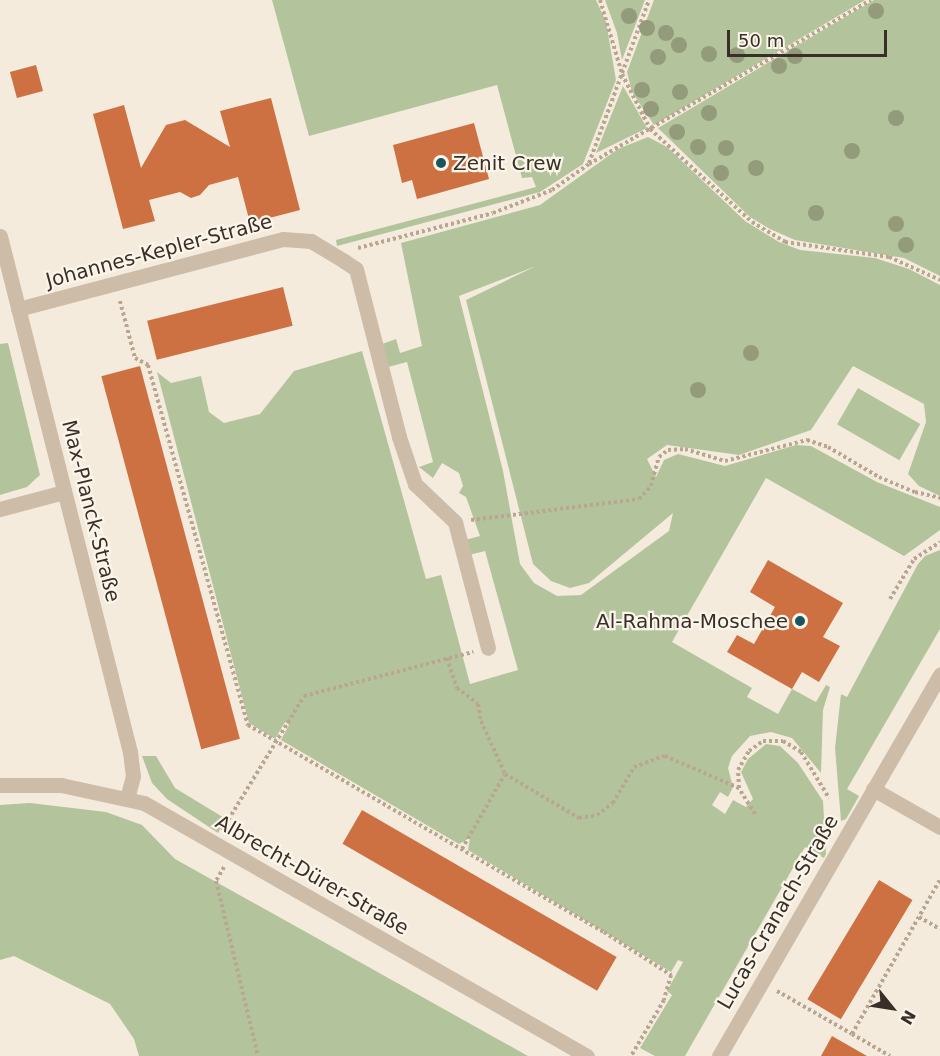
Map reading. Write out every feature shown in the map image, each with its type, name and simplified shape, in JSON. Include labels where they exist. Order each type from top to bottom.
[{"type":"street","name":"Max-Planck-Straße","points":[[0,236],[130,752],[132,776],[127,798]]},
{"type":"street","name":"Johannes-Kepler-Straße","points":[[18,309],[283,239],[311,241],[334,255]]},
{"type":"street","points":[[334,255],[356,269],[399,438],[415,484],[455,522],[488,648]]},
{"type":"street","points":[[0,509],[64,492]]},
{"type":"street","name":"Lucas-Cranach-Straße","points":[[719,1056],[940,674]]},
{"type":"street","name":"Albrecht-Dürer-Straße","points":[[0,785],[61,785],[127,798],[214,843],[587,1056]]},
{"type":"street","points":[[873,789],[940,827]]},
{"type":"path","points":[[600,0],[622,74],[650,129],[752,222],[785,243],[889,257],[940,280]]},
{"type":"path","points":[[589,164],[649,0]]},
{"type":"path","points":[[334,255],[493,213],[552,190],[589,164],[872,0]]},
{"type":"path","points":[[116,283],[135,358],[148,365],[248,725],[462,849],[671,975],[663,992],[664,1000],[631,1056]]},
{"type":"path","points":[[455,522],[639,499],[651,486],[659,457],[668,450],[685,449],[726,461],[807,440],[828,447],[888,481],[940,498]]},
{"type":"path","points":[[890,599],[914,559],[940,542]]},
{"type":"path","points":[[214,843],[304,696],[488,648]]},
{"type":"path","points":[[447,658],[458,688],[478,704],[480,720],[505,774],[579,818],[597,815],[614,803],[634,767],[665,756],[739,788]]},
{"type":"path","points":[[755,814],[739,788],[738,770],[749,751],[763,741],[783,741],[801,752],[829,798]]},
{"type":"path","points":[[462,849],[505,774]]},
{"type":"path","points":[[232,854],[216,881],[258,1056]]},
{"type":"path","points":[[852,1034],[940,880]]},
{"type":"path","points":[[919,917],[940,929]]},
{"type":"path","points":[[762,982],[890,1056]]},
{"type":"green space","points":[[272,0],[596,0],[606,22],[616,80],[583,164],[540,192],[337,246],[336,240],[536,187],[532,177],[522,178],[497,85],[309,136]]},
{"type":"green space","points":[[605,0],[645,0],[622,60],[617,33]]},
{"type":"green space","points":[[654,0],[865,0],[654,125],[632,92],[627,72]]},
{"type":"green space","points":[[874,0],[940,0],[940,276],[904,258],[795,240],[770,229],[750,217],[658,128]]},
{"type":"green space","points":[[623,86],[647,128],[596,153]]},
{"type":"green space","points":[[648,137],[667,147],[745,221],[779,242],[800,250],[875,258],[909,269],[940,285],[940,496],[919,486],[908,474],[926,422],[924,404],[853,366],[811,430],[739,455],[667,445],[647,459],[656,477],[664,460],[678,454],[725,466],[796,445],[811,446],[877,482],[940,507],[940,530],[904,556],[766,478],[672,642],[752,688],[747,697],[778,714],[792,689],[816,702],[826,685],[830,687],[823,710],[821,773],[792,738],[771,732],[750,736],[732,756],[728,768],[733,787],[728,797],[720,792],[712,805],[725,814],[733,800],[746,807],[753,799],[741,772],[748,759],[766,744],[780,746],[798,763],[823,801],[826,854],[824,858],[805,847],[685,1056],[655,1056],[640,1048],[672,995],[667,991],[683,962],[678,960],[671,972],[468,850],[470,838],[459,844],[281,740],[289,725],[285,722],[275,739],[249,723],[157,372],[171,383],[201,376],[209,412],[224,423],[260,414],[294,371],[362,351],[426,579],[441,575],[470,684],[518,670],[485,551],[469,555],[465,540],[480,536],[466,497],[459,493],[463,486],[459,473],[442,463],[433,478],[419,467],[433,462],[407,362],[388,367],[382,344],[396,339],[400,353],[422,346],[401,243],[540,205],[618,149]],"holes":[[[536,266],[466,300],[533,564],[551,581],[570,588],[589,583],[673,513],[669,531],[581,595],[557,596],[534,583],[520,564],[503,471],[459,296]]]},
{"type":"green space","points":[[8,343],[40,475],[27,487],[0,495],[0,344]]},
{"type":"green space","points":[[858,388],[920,424],[899,460],[837,424]]},
{"type":"green space","points":[[940,550],[940,629],[847,789],[859,796],[846,819],[841,821],[835,748],[841,694],[847,697],[918,564],[925,556]]},
{"type":"green space","points":[[142,756],[156,756],[175,788],[226,819],[218,833],[167,799],[152,783]]},
{"type":"green space","points":[[30,803],[106,812],[142,825],[175,859],[528,1056],[139,1056],[134,1039],[110,1004],[14,956],[0,960],[0,805]]},
{"type":"building","points":[[36,65],[43,91],[17,98],[10,72]]},
{"type":"building","points":[[271,98],[300,210],[250,223],[238,177],[209,185],[200,195],[191,198],[180,192],[149,200],[155,221],[123,229],[93,114],[124,105],[141,168],[166,125],[185,120],[230,147],[220,111]]},
{"type":"building","name":"Zenit Crew","points":[[474,123],[489,179],[417,199],[412,180],[402,183],[393,145]]},
{"type":"building","points":[[283,287],[293,326],[157,360],[147,321]]},
{"type":"building","points":[[140,366],[240,739],[201,749],[101,376]]},
{"type":"building","name":"Al-Rahma-Moschee","points":[[768,560],[843,603],[823,637],[840,646],[819,682],[802,672],[792,689],[727,652],[737,635],[754,644],[775,607],[750,592]]},
{"type":"building","points":[[362,810],[617,957],[597,991],[342,844]]},
{"type":"building","points":[[879,880],[912,900],[841,1019],[807,999]]},
{"type":"building","points":[[832,1036],[867,1056],[821,1056]]},
{"type":"place","name":"Zenit Crew","points":[[441,163]]},
{"type":"place","name":"Al-Rahma-Moschee","points":[[800,621]]}]
